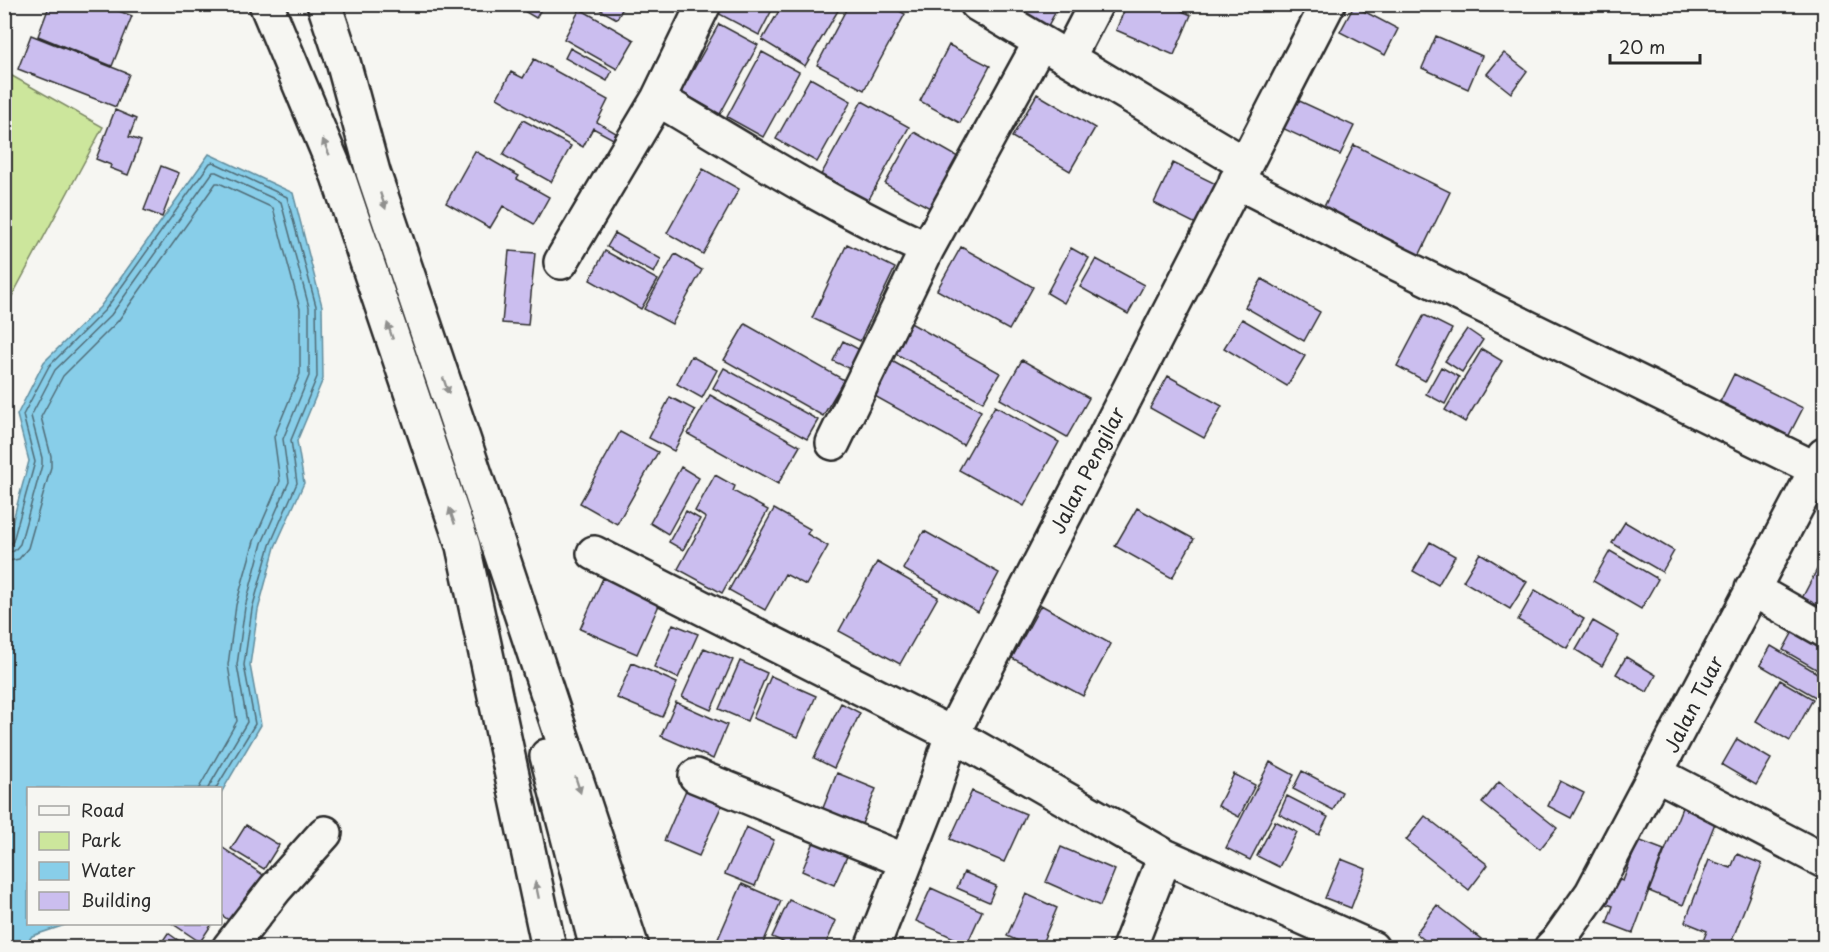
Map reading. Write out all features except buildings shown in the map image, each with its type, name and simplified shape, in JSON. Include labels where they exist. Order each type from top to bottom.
[{"type":"main road","points":[[266,4],[338,176],[463,546],[576,948]]},
{"type":"main road","points":[[315,4],[342,58]]},
{"type":"main road","points":[[324,4],[342,58],[373,172],[632,948]]},
{"type":"main road","points":[[561,262],[658,99],[704,4]]},
{"type":"main road","points":[[977,4],[1054,50],[1240,172],[1398,264],[1817,479]]},
{"type":"main road","points":[[833,443],[927,249],[1054,50],[1096,4]]},
{"type":"main road","name":"Jalan Pengilar","points":[[878,946],[952,734],[1328,4]]},
{"type":"main road","points":[[658,99],[849,212],[927,249]]},
{"type":"main road","points":[[467,450],[597,948]]},
{"type":"main road","name":"Jalan Tuar","points":[[1551,948],[1592,893],[1657,774],[1752,589],[1817,479]]},
{"type":"main road","points":[[463,546],[549,948]]},
{"type":"main road","points":[[594,553],[952,734],[1165,856],[1372,948]]},
{"type":"main road","points":[[1752,589],[1824,630]]},
{"type":"main road","points":[[1657,774],[1824,861]]},
{"type":"main road","points":[[696,776],[906,861]]},
{"type":"main road","points":[[229,948],[275,889],[325,833]]},
{"type":"main road","points":[[1128,948],[1165,856]]},
{"type":"green space","points":[[5,72],[103,127],[5,309]]},
{"type":"water","points":[[209,154],[293,193],[322,306],[323,379],[297,441],[304,483],[275,547],[258,610],[250,665],[261,725],[222,791],[222,787],[27,787],[27,925],[65,925],[32,936],[24,947],[5,947],[5,549],[29,461],[17,415],[44,362],[100,307]]}]
